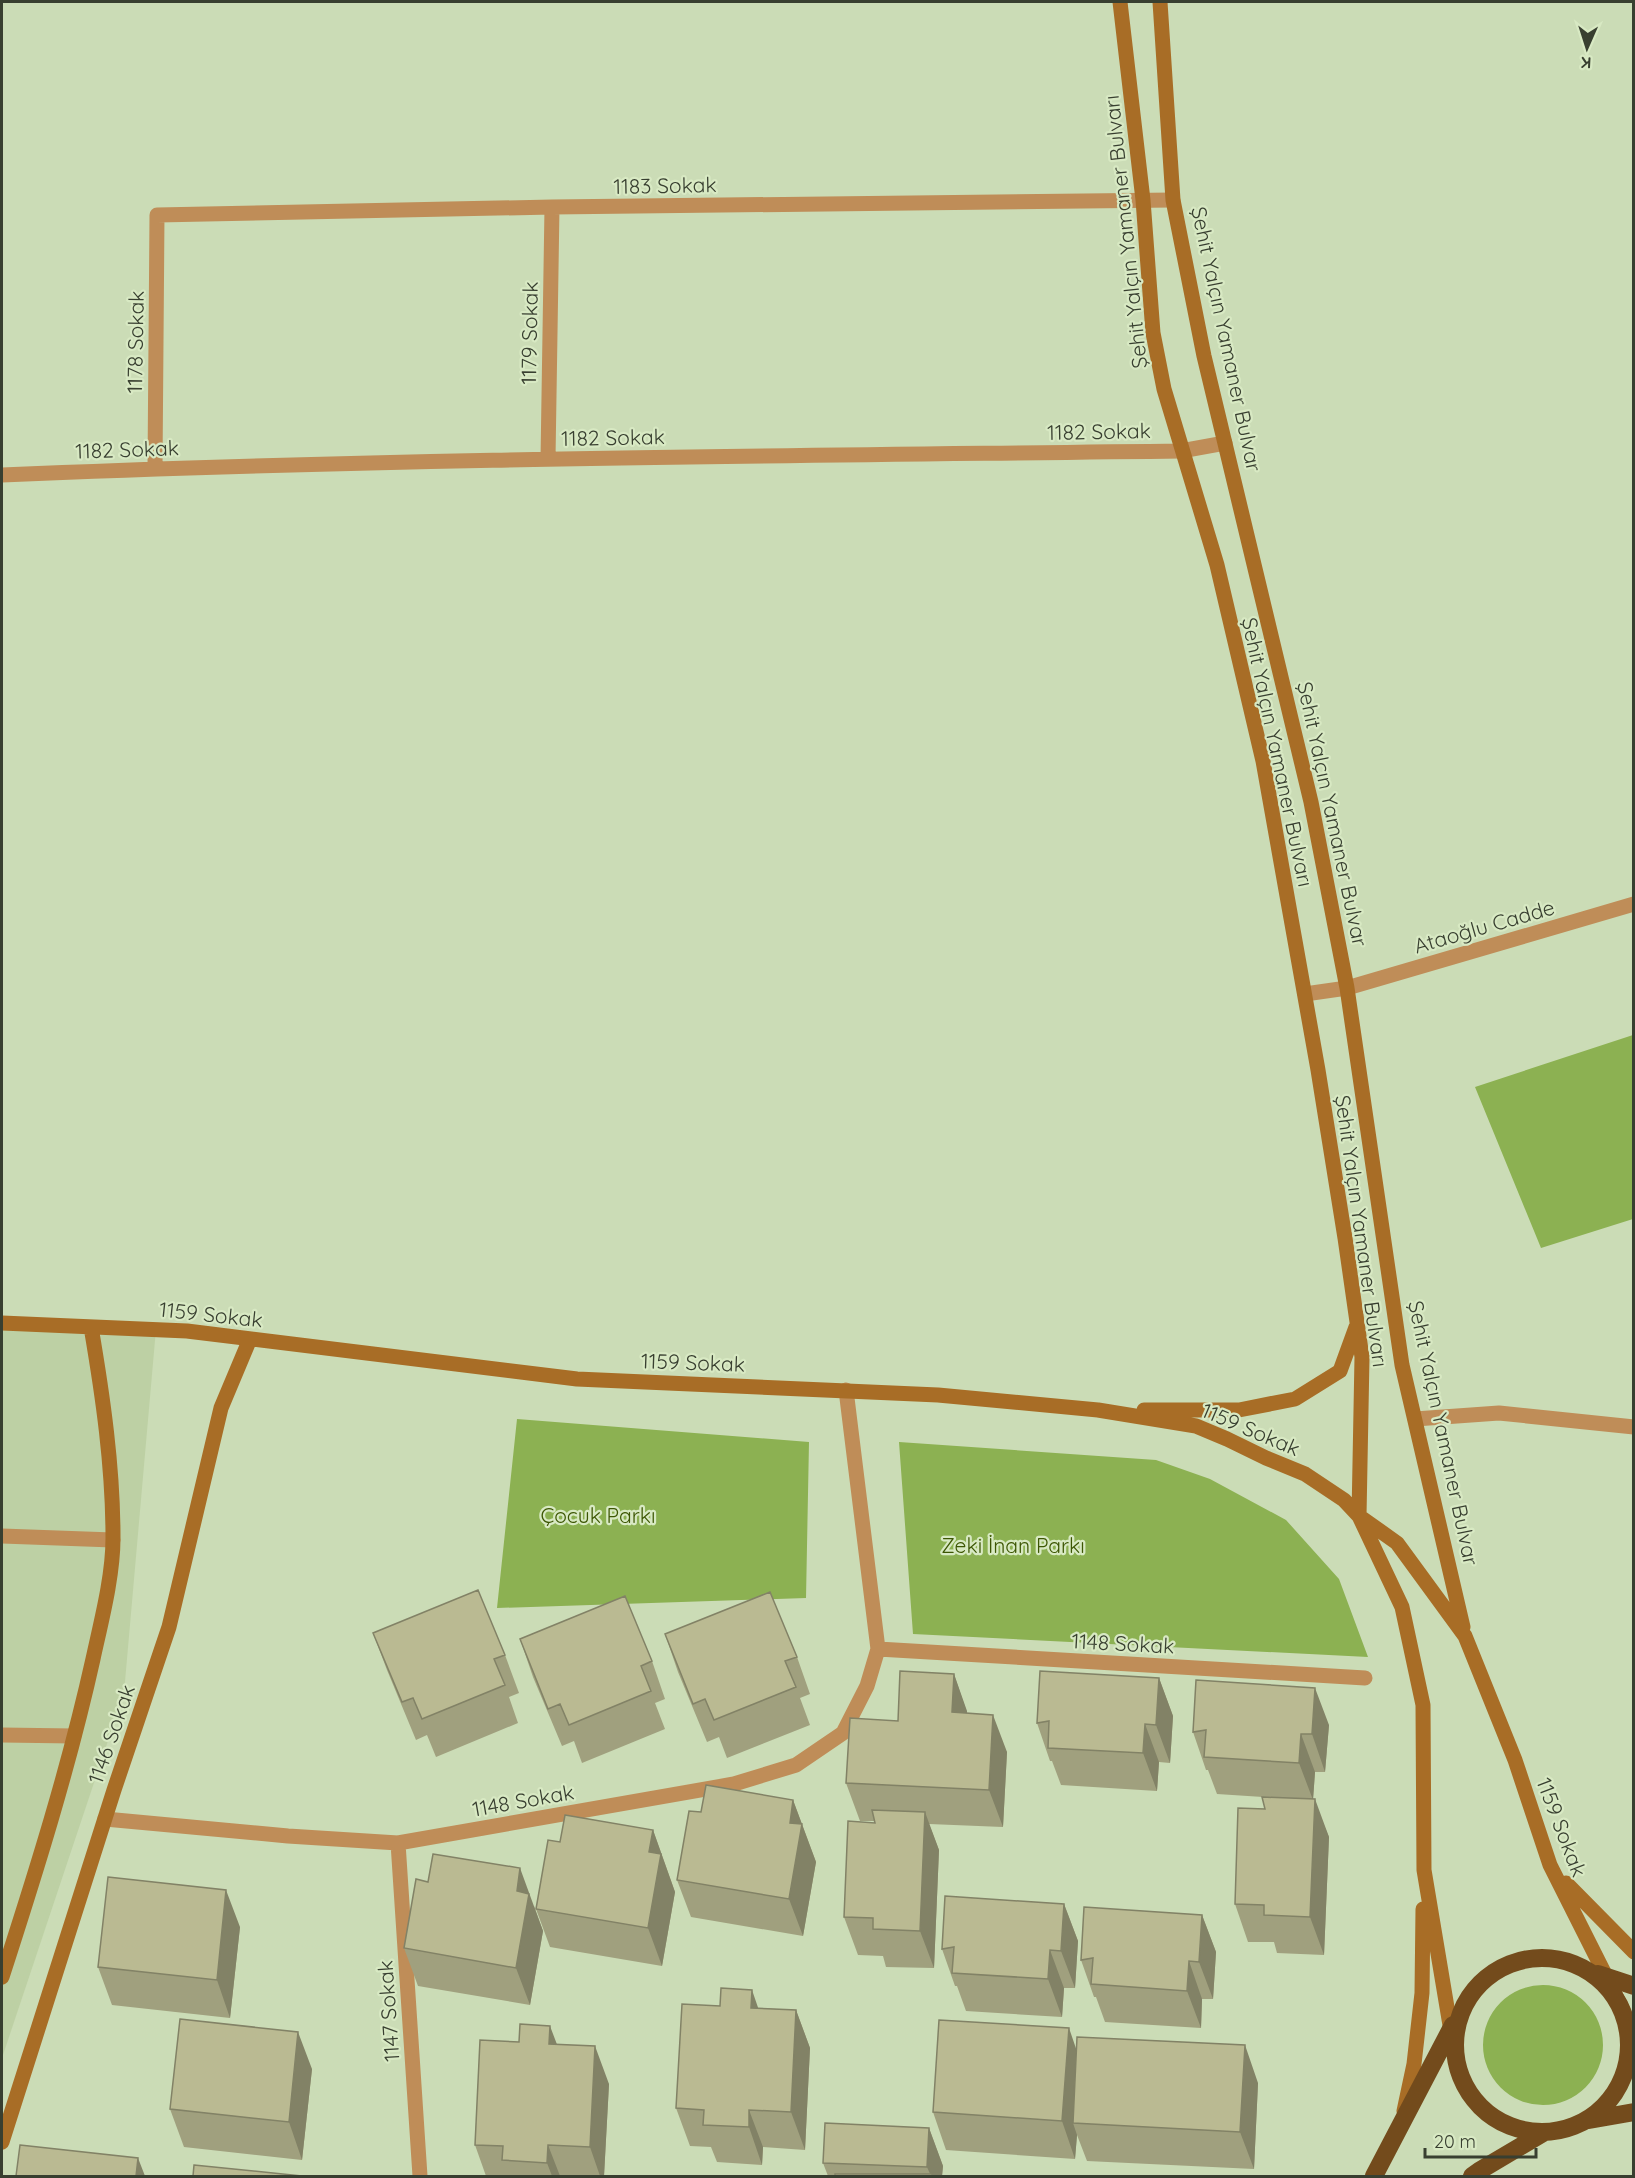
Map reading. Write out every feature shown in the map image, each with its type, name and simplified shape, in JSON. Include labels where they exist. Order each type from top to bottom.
[{"type":"highway","points":[[1634,1986],[1564,1959],[1537,1957],[1510,1963],[1486,1976],[1468,1997],[1457,2022],[1454,2049],[1460,2075],[1473,2099],[1493,2117],[1517,2129],[1544,2133],[1567,2129],[1588,2120],[1634,2112]]},
{"type":"highway","points":[[1588,2120],[1606,2106],[1621,2085],[1629,2061],[1630,2035],[1623,2010],[1598,1974]]},
{"type":"highway","points":[[1374,2176],[1466,2002]]},
{"type":"highway","points":[[1472,2176],[1544,2133]]},
{"type":"street","name":"Şehit Yalçın Yamaner Bulvarı","points":[[1120,2],[1143,200],[1153,333],[1164,389],[1181,451],[1217,566],[1263,761],[1305,994],[1345,1238],[1362,1357],[1359,1516]]},
{"type":"street","name":"Şehit Yalçın Yamaner Bulvar","points":[[1160,2],[1173,200],[1204,357],[1311,802],[1347,988],[1402,1365],[1465,1636]]},
{"type":"street","name":"1183 Sokak","points":[[158,215],[552,207],[1173,200]]},
{"type":"street","name":"1179 Sokak","points":[[548,459],[552,207]]},
{"type":"street","name":"1178 Sokak","points":[[155,468],[158,215]]},
{"type":"street","name":"1182 Sokak","points":[[2,475],[155,468],[548,459],[1181,451],[1225,443]]},
{"type":"street","name":"Ataoğlu Cadde","points":[[1305,994],[1347,988],[1634,904]]},
{"type":"street","name":"1159 Sokak","points":[[2,1323],[187,1331],[577,1379],[938,1395],[1098,1410],[1196,1426],[1305,1474],[1344,1500],[1359,1516],[1397,1543],[1465,1636],[1515,1760],[1551,1865],[1598,1974]]},
{"type":"street","points":[[1098,1410],[1239,1410],[1295,1399],[1340,1371],[1357,1324]]},
{"type":"street","name":"1146 Sokak","points":[[2,1976],[56,1808],[104,1606],[113,1540],[105,1406],[91,1327]]},
{"type":"street","name":"1146 Sokak","points":[[2,2142],[169,1627],[222,1408],[250,1339]]},
{"type":"street","name":"1148 Sokak","points":[[105,1819],[288,1836],[398,1843],[734,1784],[796,1765],[843,1733],[867,1686],[878,1649],[846,1390]]},
{"type":"street","points":[[1415,1419],[1499,1413],[1634,1427]]},
{"type":"street","name":"1159 Sokak","points":[[1359,1516],[1402,1607],[1423,1705],[1424,1870],[1454,2049]]},
{"type":"street","points":[[2,1536],[113,1540]]},
{"type":"street","name":"1148 Sokak","points":[[878,1649],[1365,1678]]},
{"type":"street","points":[[2,1736],[74,1736]]},
{"type":"street","name":"1147 Sokak","points":[[398,1843],[420,2176]]},
{"type":"street","points":[[1551,1865],[1583,1902],[1634,1952]]},
{"type":"street","points":[[1401,2125],[1414,2064],[1422,1994],[1424,1870]]},
{"type":"shaded area","points":[[2,1323],[156,1329],[124,1693],[2,2058]]},
{"type":"green space","points":[[1633,1035],[1633,1219],[1541,1248],[1475,1087]]},
{"type":"green space","name":"Çocuk Parkı","points":[[517,1419],[809,1442],[806,1598],[497,1608]]},
{"type":"green space","name":"Zeki İnan Parkı","points":[[899,1442],[1156,1460],[1210,1479],[1286,1520],[1339,1579],[1368,1657],[913,1634]]},
{"type":"green space","points":[[1543,1985],[1566,1990],[1585,2003],[1598,2022],[1603,2045],[1598,2068],[1585,2087],[1566,2100],[1543,2105],[1520,2100],[1501,2087],[1488,2068],[1483,2045],[1488,2022],[1501,2003],[1520,1990]]},
{"type":"building","points":[[478,1590],[505,1655],[494,1659],[505,1685],[422,1719],[413,1698],[402,1702],[373,1633]]},
{"type":"building","points":[[770,1592],[797,1657],[785,1661],[796,1687],[714,1720],[705,1699],[693,1704],[665,1634]]},
{"type":"building","points":[[625,1596],[652,1661],[641,1666],[651,1691],[569,1725],[560,1704],[548,1709],[520,1639]]},
{"type":"building","points":[[900,1671],[954,1674],[952,1712],[993,1715],[989,1790],[846,1783],[850,1718],[898,1721]]},
{"type":"building","points":[[1040,1671],[1159,1678],[1156,1725],[1145,1724],[1143,1753],[1048,1748],[1049,1721],[1037,1723]]},
{"type":"building","points":[[1196,1680],[1315,1688],[1312,1734],[1301,1734],[1299,1763],[1204,1757],[1206,1730],[1193,1732]]},
{"type":"building","points":[[706,1785],[793,1800],[790,1823],[802,1824],[789,1899],[677,1880],[689,1811],[701,1812]]},
{"type":"building","points":[[1262,1797],[1315,1799],[1310,1917],[1264,1915],[1264,1905],[1235,1904],[1238,1808],[1265,1809]]},
{"type":"building","points":[[872,1810],[925,1812],[920,1931],[873,1929],[873,1918],[844,1917],[848,1821],[875,1823]]},
{"type":"building","points":[[565,1815],[653,1830],[649,1852],[661,1854],[648,1928],[536,1909],[548,1840],[560,1842]]},
{"type":"building","points":[[433,1854],[520,1868],[517,1891],[529,1894],[516,1968],[404,1948],[416,1879],[428,1882]]},
{"type":"building","points":[[108,1877],[226,1890],[217,1980],[98,1967]]},
{"type":"building","points":[[945,1896],[1064,1904],[1061,1951],[1050,1950],[1048,1979],[952,1973],[954,1947],[942,1949]]},
{"type":"building","points":[[1084,1907],[1202,1915],[1199,1962],[1189,1961],[1187,1991],[1091,1984],[1093,1958],[1081,1960]]},
{"type":"building","points":[[721,1988],[752,1990],[751,2008],[796,2010],[791,2112],[749,2110],[749,2127],[703,2125],[704,2110],[676,2108],[682,2004],[720,2006]]},
{"type":"building","points":[[180,2019],[298,2032],[289,2122],[170,2109]]},
{"type":"building","points":[[939,2020],[1069,2028],[1062,2121],[933,2112]]},
{"type":"building","points":[[520,2024],[550,2026],[549,2044],[595,2046],[590,2147],[548,2145],[547,2163],[502,2160],[503,2146],[475,2145],[480,2040],[519,2042]]},
{"type":"building","points":[[1077,2037],[1245,2045],[1240,2132],[1073,2123]]},
{"type":"building","points":[[825,2123],[929,2128],[927,2167],[823,2163]]},
{"type":"building","points":[[20,2145],[138,2158],[136,2176],[16,2176]]},
{"type":"building","points":[[194,2165],[302,2176],[193,2176]]},
{"type":"building","points":[[835,2174],[932,2174],[932,2176],[835,2176]]}]
